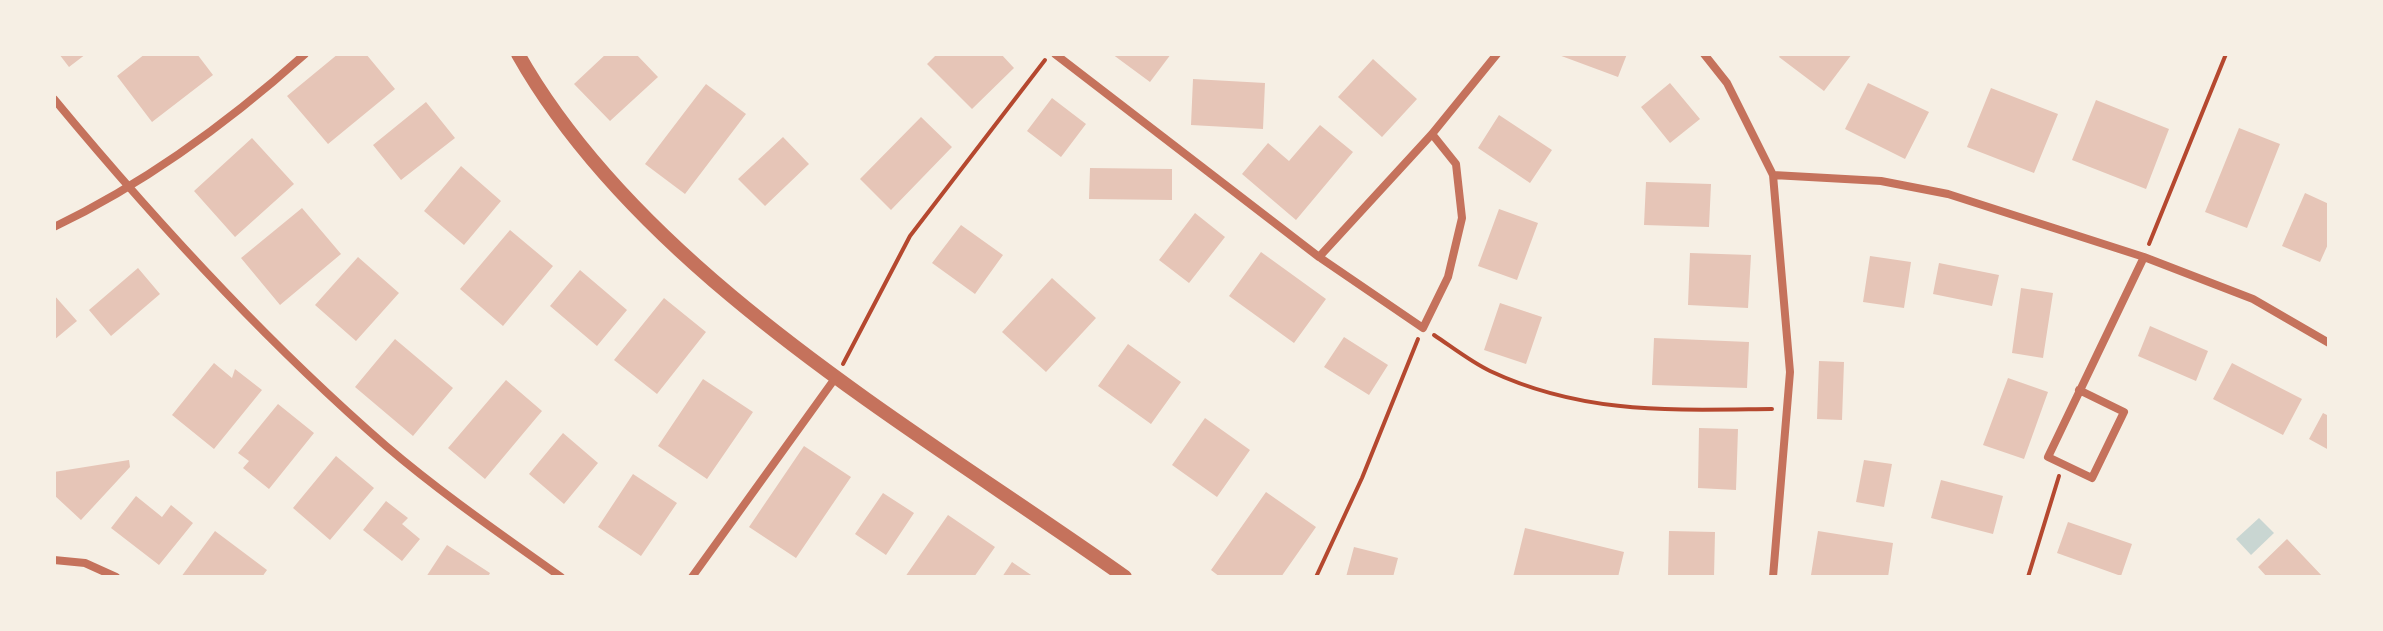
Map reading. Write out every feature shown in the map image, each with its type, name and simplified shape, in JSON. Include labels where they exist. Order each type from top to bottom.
[{"type":"street","points":[[54,227],[128,189],[248,102],[305,54]]},
{"type":"street","points":[[518,54],[573,138],[635,208],[717,282],[836,377],[1125,577]]},
{"type":"street","points":[[1052,54],[1319,257],[1423,328],[1448,277],[1462,218],[1456,164],[1432,134]]},
{"type":"street","points":[[1319,257],[1432,134],[1497,54]]},
{"type":"street","points":[[1704,54],[1727,83],[1773,175],[1790,372],[1773,577]]},
{"type":"street","points":[[54,99],[128,189],[314,381],[444,492],[561,577]]},
{"type":"street","points":[[1773,175],[1881,181],[1948,194],[2144,257],[2253,299],[2329,343]]},
{"type":"street","points":[[2079,390],[2124,412],[2092,478],[2048,457],[2079,390],[2144,257]]},
{"type":"street","points":[[692,577],[836,377]]},
{"type":"street","points":[[54,560],[85,563],[116,577]]},
{"type":"path","points":[[836,377],[910,236],[1052,54]]},
{"type":"path","points":[[2144,257],[2226,54]]},
{"type":"path","points":[[1316,577],[1362,478],[1423,328],[1488,371],[1556,397],[1635,410],[1787,409]]},
{"type":"path","points":[[2028,577],[2063,464]]},
{"type":"shaded area","points":[[2259,518],[2274,533],[2251,555],[2236,539]]},
{"type":"building","points":[[59,54],[86,54],[69,67]]},
{"type":"building","points":[[145,54],[197,54],[213,75],[152,122],[117,76]]},
{"type":"building","points":[[338,54],[366,54],[395,89],[328,144],[287,96]]},
{"type":"building","points":[[606,54],[636,54],[658,77],[610,121],[574,84]]},
{"type":"building","points":[[937,54],[1001,54],[1014,68],[972,109],[927,64]]},
{"type":"building","points":[[1112,54],[1171,54],[1150,82]]},
{"type":"building","points":[[1556,54],[1627,54],[1618,77]]},
{"type":"building","points":[[1781,54],[1852,54],[1824,91],[1779,57]]},
{"type":"building","points":[[1373,59],[1417,99],[1382,137],[1338,97]]},
{"type":"building","points":[[1193,79],[1265,83],[1263,129],[1191,125]]},
{"type":"building","points":[[1670,83],[1700,119],[1670,143],[1641,107]]},
{"type":"building","points":[[1868,83],[1929,112],[1905,159],[1845,129]]},
{"type":"building","points":[[706,84],[746,114],[685,194],[645,164]]},
{"type":"building","points":[[1991,88],[2058,114],[2034,173],[1967,147]]},
{"type":"building","points":[[1052,98],[1086,124],[1061,157],[1027,131]]},
{"type":"building","points":[[2096,100],[2169,129],[2146,189],[2072,160]]},
{"type":"building","points":[[426,102],[455,138],[401,180],[373,145]]},
{"type":"building","points":[[1499,115],[1552,150],[1530,183],[1478,148]]},
{"type":"building","points":[[921,117],[952,147],[891,210],[860,179]]},
{"type":"building","points":[[1320,125],[1353,152],[1296,220],[1242,174],[1268,143],[1289,161]]},
{"type":"building","points":[[2239,128],[2280,144],[2247,228],[2205,212]]},
{"type":"building","points":[[783,137],[809,164],[765,206],[738,179]]},
{"type":"building","points":[[252,138],[294,184],[235,237],[194,191]]},
{"type":"building","points":[[461,166],[501,201],[464,245],[424,211]]},
{"type":"building","points":[[1090,168],[1172,169],[1172,200],[1089,199]]},
{"type":"building","points":[[1646,182],[1711,184],[1709,227],[1644,225]]},
{"type":"building","points":[[2305,193],[2329,204],[2329,242],[2320,262],[2282,246]]},
{"type":"building","points":[[302,208],[341,254],[280,305],[241,258]]},
{"type":"building","points":[[1499,209],[1538,223],[1517,280],[1478,266]]},
{"type":"building","points":[[1195,213],[1225,237],[1189,283],[1159,260]]},
{"type":"building","points":[[961,225],[1003,255],[975,294],[932,263]]},
{"type":"building","points":[[510,230],[553,266],[503,326],[460,289]]},
{"type":"building","points":[[1261,252],[1326,299],[1294,343],[1229,296]]},
{"type":"building","points":[[1690,253],[1751,255],[1748,308],[1688,305]]},
{"type":"building","points":[[1870,256],[1911,262],[1904,308],[1863,302]]},
{"type":"building","points":[[358,257],[399,293],[356,341],[315,305]]},
{"type":"building","points":[[1939,263],[1999,275],[1992,306],[1933,294]]},
{"type":"building","points":[[138,268],[160,294],[111,336],[89,310]]},
{"type":"building","points":[[580,270],[627,310],[597,346],[550,306]]},
{"type":"building","points":[[1052,278],[1096,318],[1046,372],[1002,332]]},
{"type":"building","points":[[2021,288],[2053,293],[2043,358],[2012,353]]},
{"type":"building","points":[[54,295],[77,321],[54,340]]},
{"type":"building","points":[[664,298],[706,332],[657,394],[614,360]]},
{"type":"building","points":[[1500,303],[1542,317],[1526,364],[1484,350]]},
{"type":"building","points":[[2150,326],[2208,351],[2196,381],[2138,356]]},
{"type":"building","points":[[1344,337],[1388,365],[1369,395],[1324,367]]},
{"type":"building","points":[[1654,338],[1749,342],[1747,388],[1652,385]]},
{"type":"building","points":[[395,339],[453,388],[413,436],[355,387]]},
{"type":"building","points":[[1128,344],[1181,382],[1151,424],[1098,386]]},
{"type":"building","points":[[1819,361],[1844,362],[1842,420],[1817,419]]},
{"type":"building","points":[[214,363],[232,378],[235,369],[262,390],[214,449],[172,415]]},
{"type":"building","points":[[2232,363],[2302,399],[2283,435],[2213,399]]},
{"type":"building","points":[[2008,378],[2048,392],[2024,459],[1983,445]]},
{"type":"building","points":[[703,379],[753,412],[707,479],[658,446]]},
{"type":"building","points":[[506,380],[542,411],[485,479],[448,448]]},
{"type":"building","points":[[278,404],[314,433],[269,489],[243,468],[249,461],[238,453]]},
{"type":"building","points":[[2323,413],[2329,416],[2329,450],[2309,439]]},
{"type":"building","points":[[1205,418],[1250,450],[1217,497],[1172,465]]},
{"type":"building","points":[[1699,428],[1738,429],[1736,490],[1698,488]]},
{"type":"building","points":[[563,433],[598,463],[564,504],[529,474]]},
{"type":"building","points":[[804,446],[851,477],[796,558],[749,527]]},
{"type":"building","points":[[336,456],[374,488],[330,540],[293,508]]},
{"type":"building","points":[[129,460],[130,467],[81,520],[54,495],[54,472]]},
{"type":"building","points":[[1864,460],[1892,464],[1884,507],[1856,502]]},
{"type":"building","points":[[633,474],[677,503],[641,556],[598,527]]},
{"type":"building","points":[[1941,480],[2003,496],[1993,534],[1931,518]]},
{"type":"building","points":[[1266,492],[1316,527],[1281,577],[1220,577],[1211,570]]},
{"type":"building","points":[[883,493],[914,513],[886,555],[855,534]]},
{"type":"building","points":[[136,496],[162,517],[171,505],[193,523],[159,565],[111,528]]},
{"type":"building","points":[[386,501],[408,518],[402,524],[420,539],[402,561],[363,530]]},
{"type":"building","points":[[948,515],[995,547],[974,577],[905,577]]},
{"type":"building","points":[[2068,522],[2132,544],[2121,576],[2057,553]]},
{"type":"building","points":[[1525,528],[1624,552],[1618,577],[1513,577]]},
{"type":"building","points":[[215,531],[267,570],[262,577],[181,577]]},
{"type":"building","points":[[1669,531],[1715,532],[1714,577],[1668,577]]},
{"type":"building","points":[[1818,531],[1893,543],[1888,577],[1811,575]]},
{"type":"building","points":[[2287,539],[2323,577],[2267,577],[2258,567]]},
{"type":"building","points":[[447,545],[490,573],[488,577],[426,577]]},
{"type":"building","points":[[1354,547],[1398,558],[1393,577],[1346,577]]},
{"type":"building","points":[[1012,562],[1034,577],[1002,577]]}]
